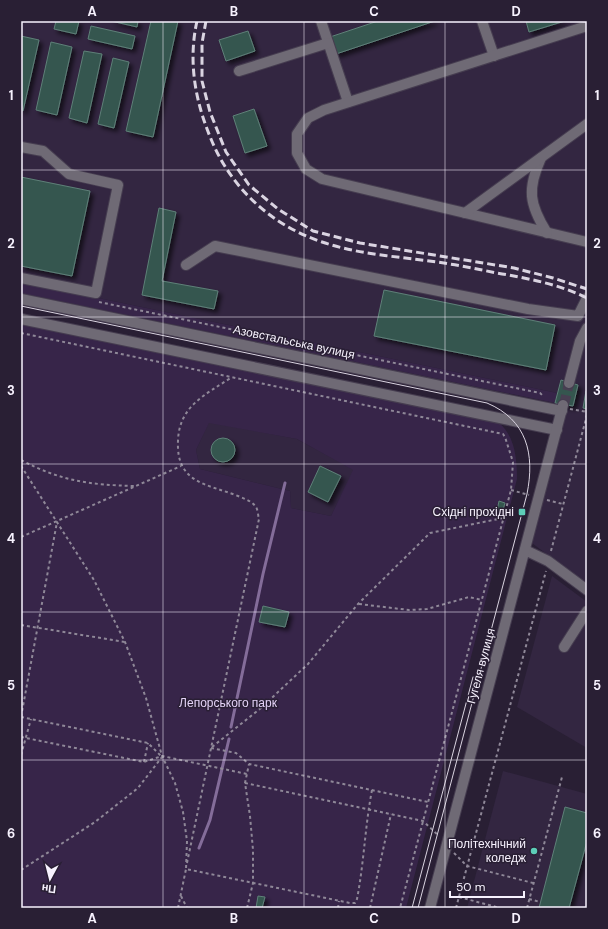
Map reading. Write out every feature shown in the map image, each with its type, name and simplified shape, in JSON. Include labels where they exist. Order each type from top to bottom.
[{"type":"street","points":[[321,21],[348,102]]},
{"type":"street","points":[[482,21],[494,56]]},
{"type":"street","points":[[587,26],[324,110],[308,118],[298,134],[297,153],[306,170],[322,179],[587,242]]},
{"type":"street","points":[[239,71],[328,43]]},
{"type":"street","points":[[465,213],[587,124]]},
{"type":"street","points":[[21,147],[43,151],[69,174],[118,184],[96,293],[21,278]]},
{"type":"street","points":[[541,158],[533,176],[531,196],[536,216],[547,233]]},
{"type":"street","points":[[186,265],[215,246],[520,308],[566,315],[578,316],[587,298]]},
{"type":"street","name":"Азовстальська вулиця","points":[[21,299],[563,408]]},
{"type":"street","points":[[21,318],[557,430]]},
{"type":"street","points":[[569,383],[580,341],[586,330]]},
{"type":"street","name":"Гугеля вулиця","points":[[430,908],[563,408]]},
{"type":"street","points":[[525,550],[548,561],[587,590]]},
{"type":"street","points":[[564,647],[587,611]]},
{"type":"path","points":[[98,302],[540,393]]},
{"type":"path","points":[[21,334],[503,434],[511,453],[513,471],[511,490],[400,908]]},
{"type":"path","points":[[178,908],[259,519],[257,508],[249,500],[210,488],[194,480],[181,466],[177,450],[178,432],[184,416],[193,402],[232,377]]},
{"type":"path","points":[[456,908],[587,415]]},
{"type":"path","points":[[21,460],[43,471],[72,481],[104,486],[136,486]]},
{"type":"path","points":[[21,466],[58,521],[94,580],[124,642],[146,698],[162,756],[175,783],[183,812],[187,841],[186,869]]},
{"type":"path","points":[[21,537],[181,466]]},
{"type":"path","points":[[211,748],[262,708],[308,664],[358,604],[430,533],[503,518]]},
{"type":"path","points":[[58,521],[21,717],[148,743],[162,756],[247,774]]},
{"type":"path","points":[[358,604],[409,610],[427,608],[469,597],[482,600]]},
{"type":"path","points":[[21,625],[124,642]]},
{"type":"path","points":[[21,756],[31,719]]},
{"type":"path","points":[[21,737],[144,762],[162,756]]},
{"type":"path","points":[[144,762],[148,743]]},
{"type":"path","points":[[211,748],[236,753],[249,764],[428,802]]},
{"type":"path","points":[[21,870],[95,822],[138,788],[162,756]]},
{"type":"path","points":[[247,908],[253,883],[250,816],[245,783],[249,764]]},
{"type":"path","points":[[527,908],[562,777]]},
{"type":"path","points":[[245,783],[423,821]]},
{"type":"path","points":[[186,869],[355,903],[363,864],[368,809],[372,790]]},
{"type":"path","points":[[370,908],[392,814]]},
{"type":"path","points":[[467,866],[533,883]]},
{"type":"path","points":[[181,894],[187,908]]},
{"type":"path","points":[[459,897],[500,908]]},
{"type":"path","points":[[529,899],[540,902]]},
{"type":"path","points":[[338,908],[339,901]]},
{"type":"shaded area","points":[[21,21],[587,21],[587,585],[532,543],[568,406],[555,403],[557,393],[21,282]]},
{"type":"shaded area","points":[[209,422],[297,439],[354,470],[331,516],[291,508],[290,491],[200,469],[196,450]]},
{"type":"shaded area","points":[[552,576],[587,602],[587,748],[517,707]]},
{"type":"shaded area","name":"Політехнічний коледж","points":[[503,771],[587,794],[587,908],[467,908]]},
{"type":"green space","points":[[21,282],[557,393],[555,403],[21,293]]},
{"type":"green space","name":"Лепорського парк","points":[[21,324],[499,423],[509,434],[512,441],[516,456],[517,479],[406,908],[21,908]],"holes":[[[209,423],[297,439],[353,470],[331,516],[291,508],[290,491],[200,469],[196,450]]]},
{"type":"building","points":[[56,21],[79,21],[76,34],[54,29]]},
{"type":"building","points":[[111,21],[138,21],[137,27]]},
{"type":"building","points":[[151,21],[178,21],[153,137],[126,131]]},
{"type":"building","points":[[378,21],[435,21],[336,54],[330,37]]},
{"type":"building","points":[[526,21],[565,21],[529,32]]},
{"type":"building","points":[[91,26],[135,36],[132,49],[88,39]]},
{"type":"building","points":[[248,31],[255,51],[226,61],[219,40]]},
{"type":"building","points":[[21,36],[39,40],[23,111],[21,110]]},
{"type":"building","points":[[51,42],[72,47],[57,115],[36,110]]},
{"type":"building","points":[[84,51],[102,54],[87,123],[69,118]]},
{"type":"building","points":[[113,58],[129,62],[114,128],[98,124]]},
{"type":"building","points":[[254,109],[267,146],[245,153],[233,116]]},
{"type":"building","points":[[21,177],[90,191],[72,276],[21,266]]},
{"type":"building","points":[[159,208],[176,212],[162,281],[218,291],[214,309],[142,295]]},
{"type":"building","points":[[384,290],[555,325],[546,370],[374,336]]},
{"type":"building","points":[[561,380],[578,385],[573,406],[555,403]]},
{"type":"building","points":[[586,391],[587,392],[587,409],[583,408]]},
{"type":"building","points":[[223,438],[228,439],[234,445],[234,455],[228,461],[223,462],[218,461],[212,455],[211,450],[212,445],[218,439]]},
{"type":"building","points":[[320,466],[341,476],[328,502],[308,492]]},
{"type":"building","points":[[499,501],[505,503],[502,513],[497,511]]},
{"type":"building","points":[[263,606],[289,612],[285,627],[259,622]]},
{"type":"building","points":[[565,807],[587,813],[587,841],[569,908],[539,908]]},
{"type":"building","points":[[258,896],[265,897],[262,908],[256,908]]},
{"type":"waterway","points":[[231,727],[263,574],[285,483]]},
{"type":"waterway","points":[[199,848],[210,820],[229,739]]},
{"type":"tunnel","points":[[564,405],[569,383]]},
{"type":"tram line","points":[[21,306],[487,403],[501,410],[519,429],[525,440],[530,465],[527,494],[418,908]]},
{"type":"tram line","points":[[412,908],[473,677]]},
{"type":"railway","points":[[197,21],[194,36],[193,66],[197,96],[205,125],[219,157],[241,189],[270,215],[303,235],[338,247],[369,253],[457,265],[539,281],[587,298]]},
{"type":"railway","points":[[206,21],[202,43],[202,81],[210,112],[226,152],[249,185],[278,209],[313,231],[360,243],[514,268],[587,289]]},
{"type":"place","name":"Східні прохідні","points":[[522,512]]},
{"type":"place","name":"Політехнічний коледж","points":[[534,851]]}]
